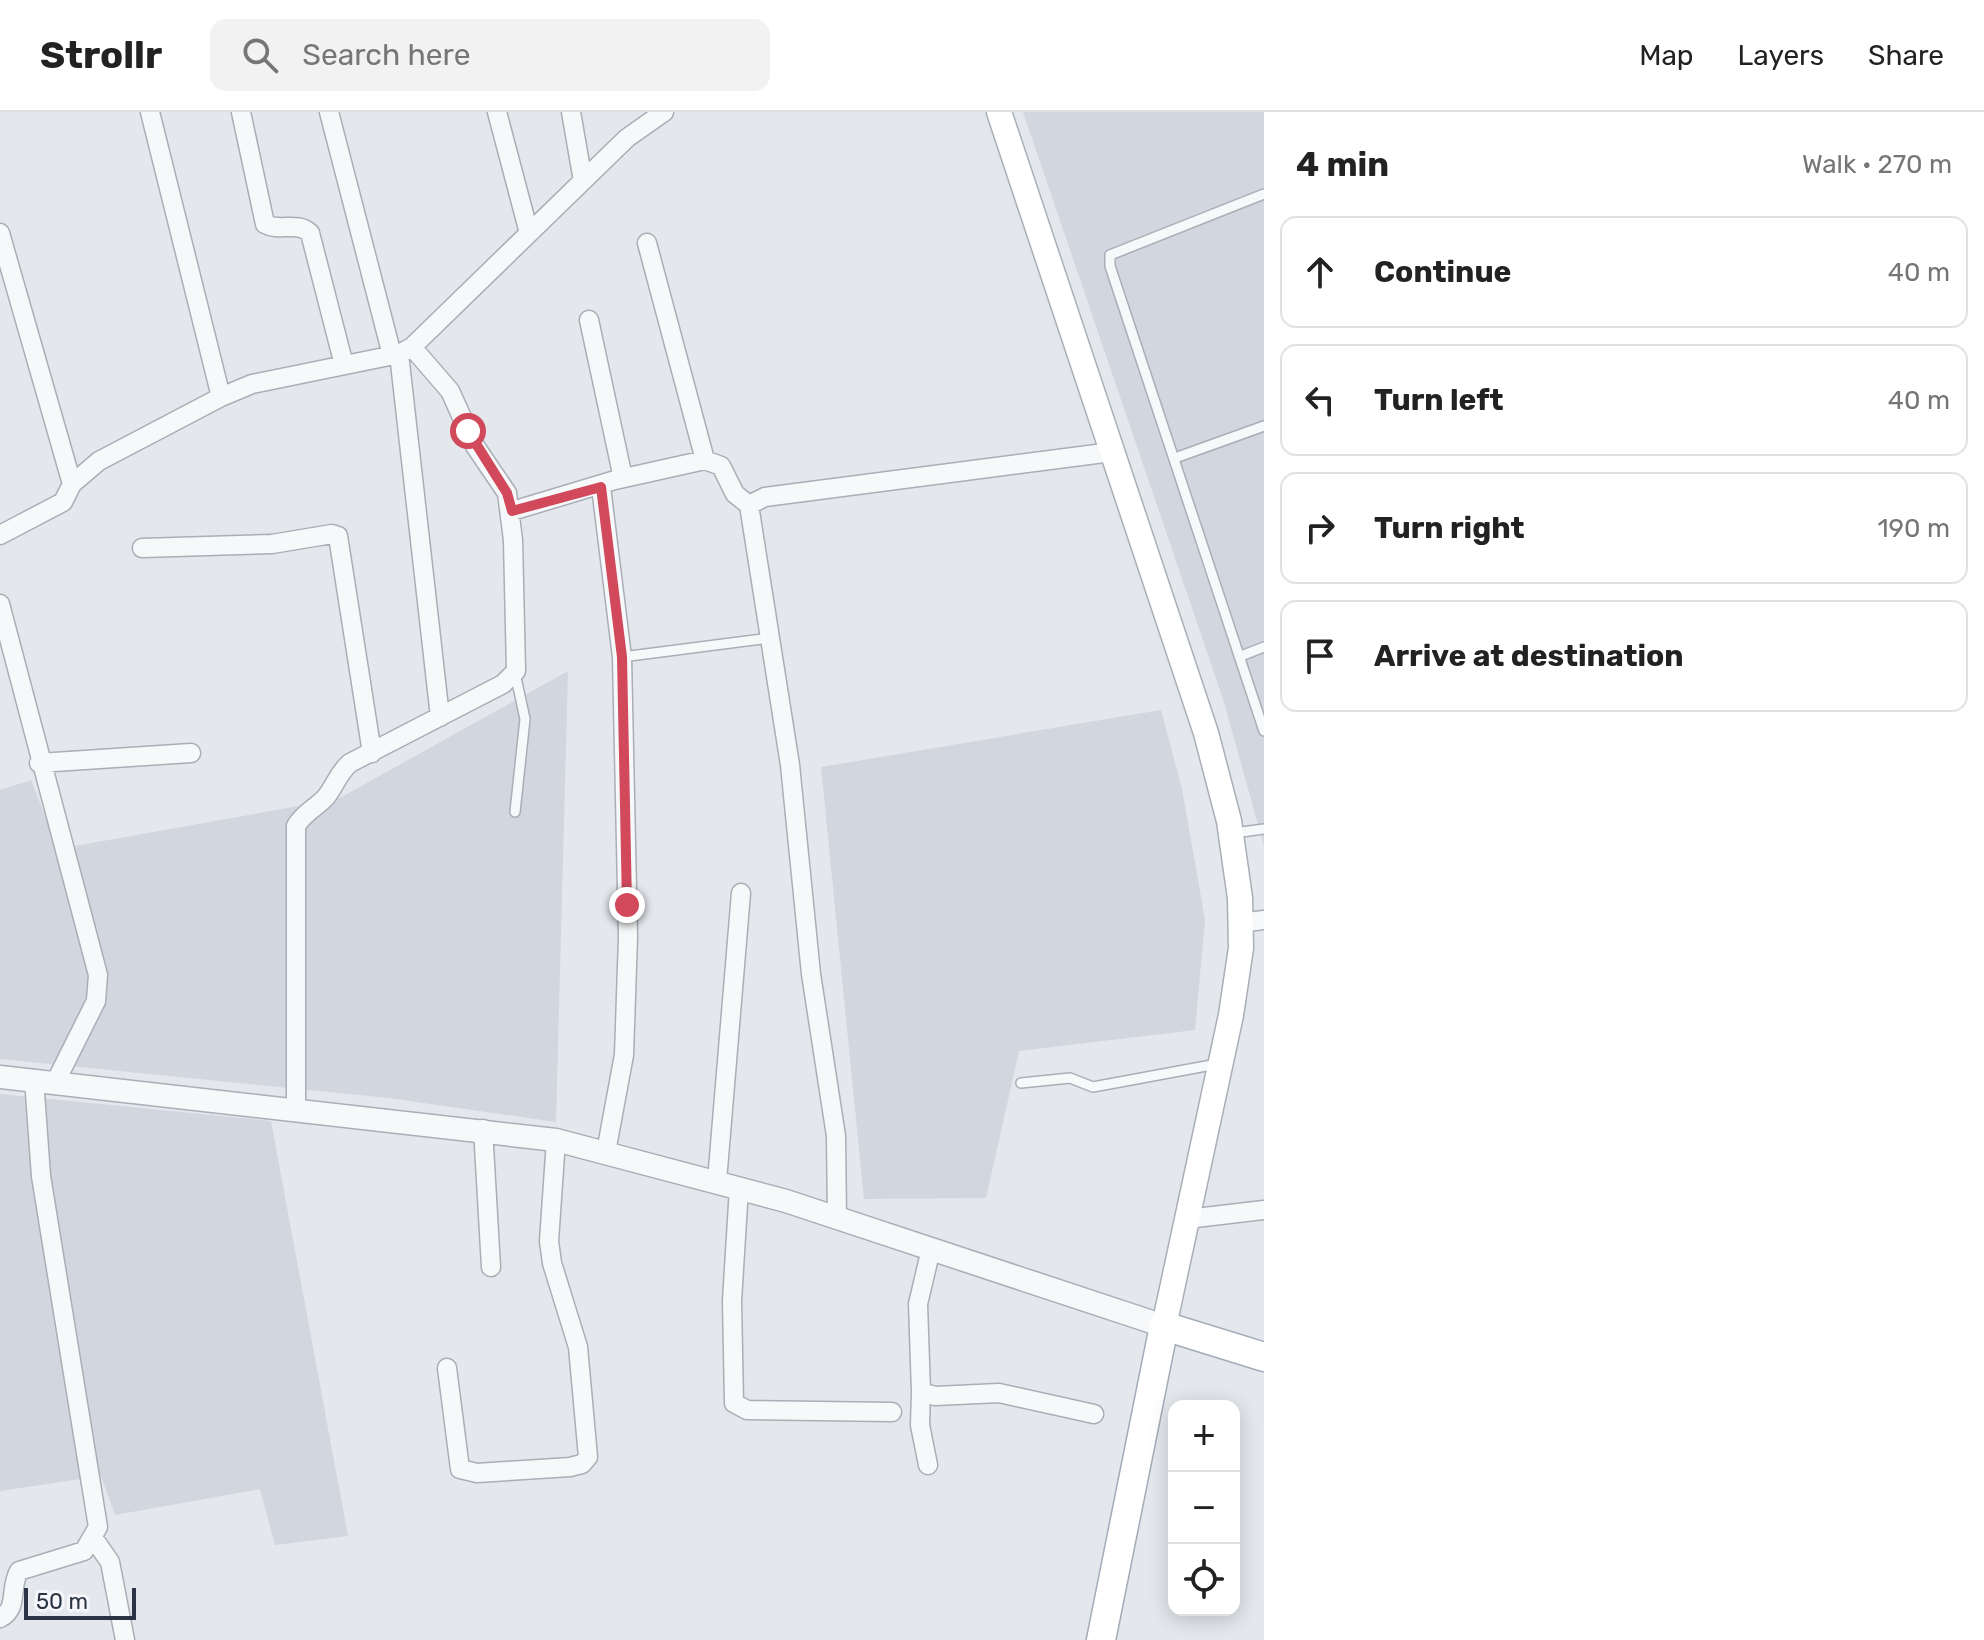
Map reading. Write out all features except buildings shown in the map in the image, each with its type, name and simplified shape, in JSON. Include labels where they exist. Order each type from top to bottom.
[{"type":"main road","points":[[999,112],[1206,733],[1252,922],[1241,948],[1101,1640]]},
{"type":"main road","points":[[1162,1337],[1264,1357]]},
{"type":"main road","points":[[1162,1337],[1264,1374]]},
{"type":"street","points":[[150,112],[221,397]]},
{"type":"street","points":[[241,112],[265,224],[274,228],[300,226],[310,233],[344,365]]},
{"type":"street","points":[[329,112],[401,352],[440,717]]},
{"type":"street","points":[[497,112],[529,233]]},
{"type":"street","points":[[571,112],[583,181]]},
{"type":"street","points":[[0,535],[63,502],[72,484],[99,461],[221,397],[252,384],[401,352],[627,138],[664,112]]},
{"type":"street","points":[[0,233],[72,484]]},
{"type":"street","points":[[647,243],[705,460]]},
{"type":"street","points":[[589,320],[623,478]]},
{"type":"street","points":[[296,1108],[296,826],[302,816],[326,796],[342,769],[511,680],[515,673],[512,511],[507,493],[475,446],[450,391],[401,352]]},
{"type":"street","points":[[749,505],[765,497],[1112,452]]},
{"type":"street","points":[[512,511],[623,478],[705,460],[721,466],[735,494],[749,505],[790,765],[811,974],[836,1136],[837,1218]]},
{"type":"street","points":[[601,487],[622,657],[628,937],[624,1055],[606,1152]]},
{"type":"street","points":[[142,548],[272,544],[332,534],[338,536],[372,753]]},
{"type":"street","points":[[0,604],[39,763],[98,975],[96,1001],[45,1080],[41,1176],[98,1513],[94,1539],[84,1551],[27,1565],[19,1571],[14,1579],[13,1605],[9,1614],[0,1618]]},
{"type":"street","points":[[39,763],[191,753]]},
{"type":"street","points":[[717,1181],[741,893]]},
{"type":"street","points":[[0,1077],[483,1129],[556,1140],[717,1181],[837,1218],[931,1249],[1162,1337]]},
{"type":"street","points":[[483,1129],[491,1267]]},
{"type":"street","points":[[447,1368],[460,1469],[477,1473],[570,1467],[582,1464],[588,1457],[578,1347],[552,1263],[549,1241],[556,1140]]},
{"type":"street","points":[[739,1188],[732,1301],[734,1403],[747,1410],[892,1412]]},
{"type":"street","points":[[1187,1219],[1264,1210]]},
{"type":"street","points":[[928,1465],[920,1425],[918,1304],[931,1249]]},
{"type":"street","points":[[921,1392],[935,1396],[999,1393],[1094,1414]]},
{"type":"street","points":[[94,1539],[110,1562],[125,1640]]},
{"type":"lane","points":[[1264,194],[1110,255],[1110,266],[1264,731]]},
{"type":"lane","points":[[1175,458],[1264,426]]},
{"type":"lane","points":[[622,657],[770,638]]},
{"type":"lane","points":[[1241,656],[1264,647]]},
{"type":"lane","points":[[515,673],[525,719],[515,812]]},
{"type":"lane","points":[[1231,834],[1264,829]]},
{"type":"lane","points":[[1021,1083],[1070,1078],[1093,1087],[1220,1063]]},
{"type":"shaded area","points":[[1023,112],[1264,112],[1264,846],[1223,699]]},
{"type":"shaded area","points":[[568,671],[556,1122],[389,1098],[0,1059],[0,790],[31,780],[58,849],[338,799]]},
{"type":"shaded area","points":[[1161,710],[1182,789],[1205,920],[1195,1030],[1019,1051],[986,1198],[864,1199],[821,767]]},
{"type":"shaded area","points":[[0,1094],[271,1121],[348,1536],[275,1545],[260,1489],[115,1515],[101,1476],[0,1491]]},
{"type":"route","points":[[468,431],[507,493],[512,511],[601,487],[622,657],[627,905]]}]
